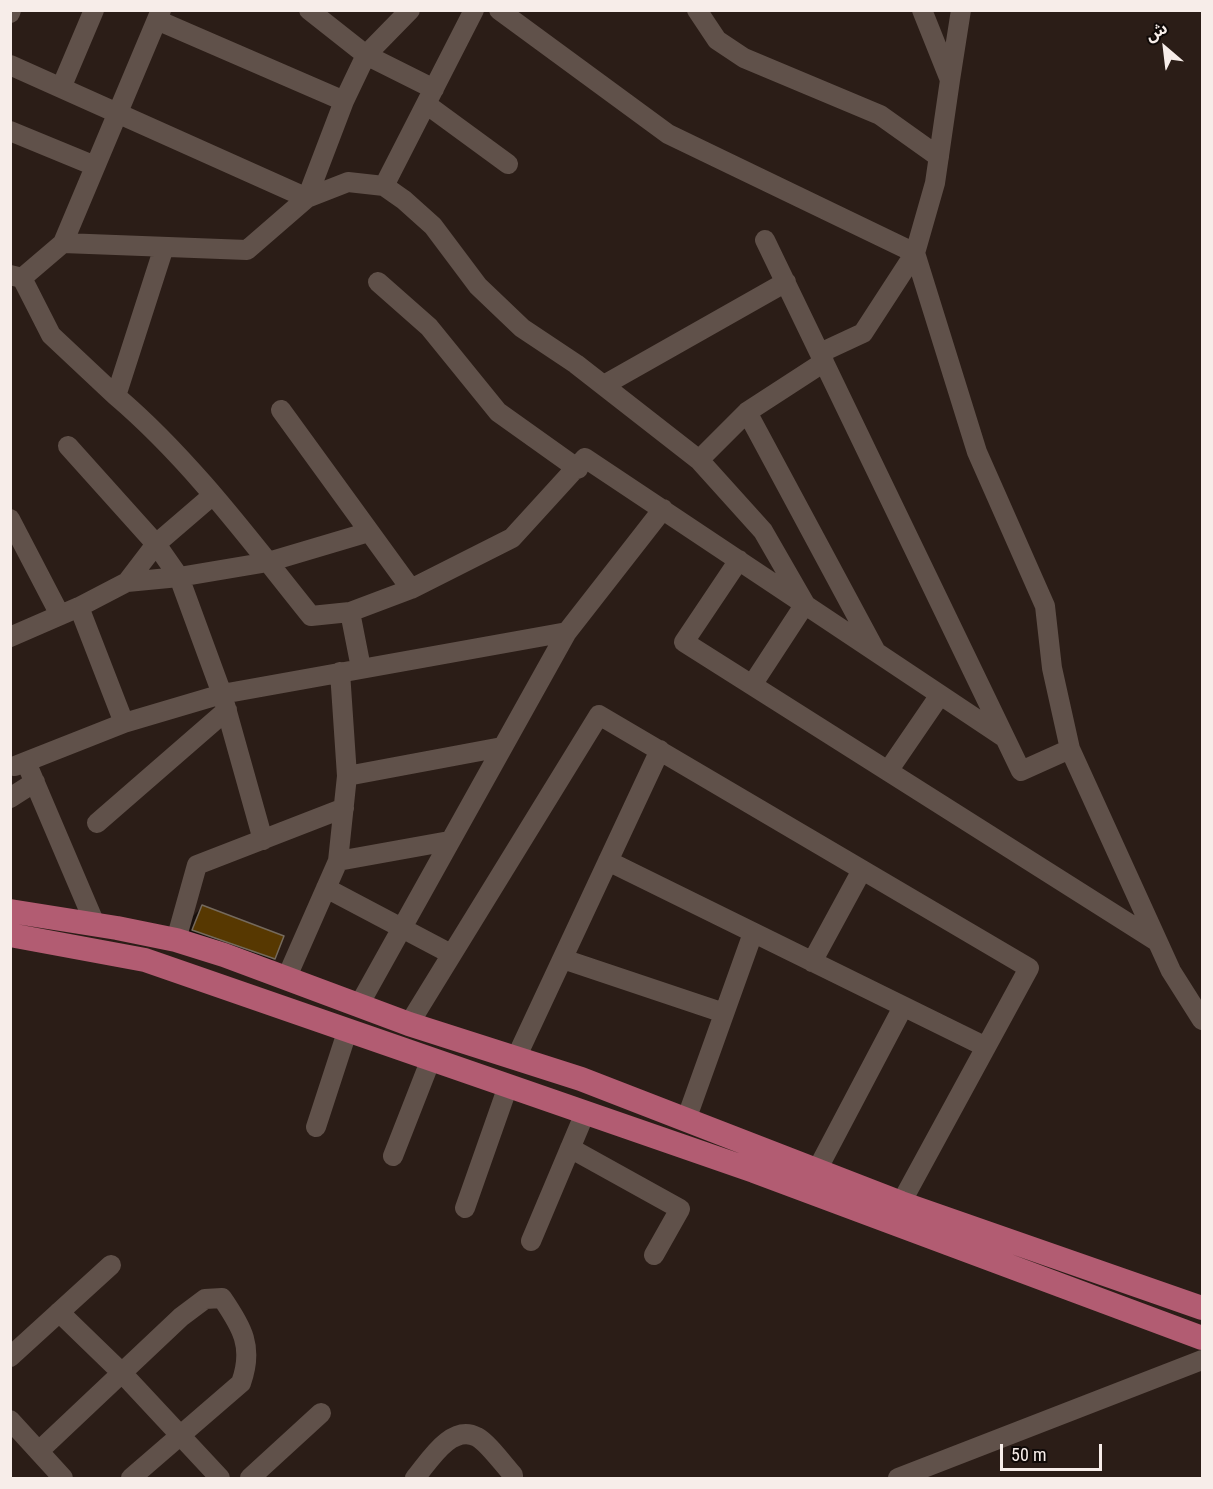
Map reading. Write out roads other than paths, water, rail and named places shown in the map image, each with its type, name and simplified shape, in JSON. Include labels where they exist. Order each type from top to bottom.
[{"type":"main road","points":[[10,911],[95,924],[176,940],[408,1024],[581,1079],[686,1120],[758,1160],[1200,1337]]},
{"type":"main road","points":[[10,935],[145,960],[585,1113],[758,1160],[817,1170],[901,1203],[1203,1308]]},
{"type":"street","points":[[61,88],[94,10]]},
{"type":"street","points":[[309,10],[366,55],[430,97],[508,164]]},
{"type":"street","points":[[307,198],[344,101],[366,55],[410,10]]},
{"type":"street","points":[[384,186],[474,10]]},
{"type":"street","points":[[499,10],[668,134],[915,253],[977,452],[1045,606],[1052,668],[1070,749],[1171,971],[1203,1020]]},
{"type":"street","points":[[698,10],[717,40],[744,58],[880,115],[939,158]]},
{"type":"street","points":[[922,10],[950,80]]},
{"type":"street","points":[[699,460],[747,412],[822,358],[863,333],[915,253],[935,183],[961,10]]},
{"type":"street","points":[[344,101],[159,15],[63,243],[16,277],[51,335],[144,421],[213,495],[311,616],[350,612],[411,590],[512,538],[585,458],[1005,738]]},
{"type":"street","points":[[10,65],[307,198]]},
{"type":"street","points":[[10,131],[95,166]]},
{"type":"street","points":[[63,243],[247,250],[307,198],[348,182],[384,186],[433,226],[478,286],[522,328],[604,385],[699,460],[763,531],[805,604]]},
{"type":"street","points":[[765,240],[1021,771],[1070,749]]},
{"type":"street","points":[[116,396],[164,247]]},
{"type":"street","points":[[378,282],[429,327],[498,412],[578,468]]},
{"type":"street","points":[[604,385],[786,282]]},
{"type":"street","points":[[281,410],[411,590]]},
{"type":"street","points":[[747,412],[876,652]]},
{"type":"street","points":[[68,446],[156,544],[179,577],[224,702],[263,840]]},
{"type":"street","points":[[127,582],[156,544],[213,495]]},
{"type":"street","points":[[359,1005],[449,840],[567,633],[663,509]]},
{"type":"street","points":[[10,519],[60,615]]},
{"type":"street","points":[[10,637],[80,607],[127,582],[179,577],[268,562],[369,532]]},
{"type":"street","points":[[739,560],[684,642],[1158,942]]},
{"type":"street","points":[[752,685],[805,604]]},
{"type":"street","points":[[80,607],[124,723]]},
{"type":"street","points":[[350,612],[362,668]]},
{"type":"street","points":[[95,924],[23,790],[17,760],[124,723],[224,702],[340,672],[567,633]]},
{"type":"street","points":[[286,979],[338,861],[347,776],[340,672]]},
{"type":"street","points":[[888,771],[940,695]]},
{"type":"street","points":[[97,823],[224,702]]},
{"type":"street","points":[[408,1024],[599,715],[1029,968],[901,1203]]},
{"type":"street","points":[[347,776],[502,747]]},
{"type":"street","points":[[516,1058],[660,750]]},
{"type":"street","points":[[176,940],[197,865],[344,808]]},
{"type":"street","points":[[338,861],[449,840]]},
{"type":"street","points":[[608,861],[986,1047]]},
{"type":"street","points":[[812,962],[862,870]]},
{"type":"street","points":[[326,888],[451,954]]},
{"type":"street","points":[[686,1120],[753,933]]},
{"type":"street","points":[[563,958],[723,1012]]},
{"type":"street","points":[[817,1170],[903,1007]]},
{"type":"street","points":[[316,1127],[348,1032]]},
{"type":"street","points":[[393,1156],[431,1059]]},
{"type":"street","points":[[465,1208],[508,1086]]},
{"type":"street","points":[[531,1241],[585,1113]]},
{"type":"street","points":[[570,1148],[680,1209],[654,1255]]},
{"type":"street","points":[[10,1357],[111,1265]]},
{"type":"street","points":[[39,1451],[181,1317],[205,1299],[222,1298],[240,1324],[248,1364],[241,1383],[130,1479]]},
{"type":"street","points":[[59,1312],[123,1374],[220,1479]]},
{"type":"street","points":[[1184,1368],[1197,1351],[1200,1337]]},
{"type":"street","points":[[898,1479],[1203,1360]]},
{"type":"street","points":[[250,1479],[321,1413]]},
{"type":"street","points":[[10,1420],[63,1479]]},
{"type":"street","points":[[415,1479],[448,1440],[466,1435],[477,1437],[513,1474],[513,1479]]}]
